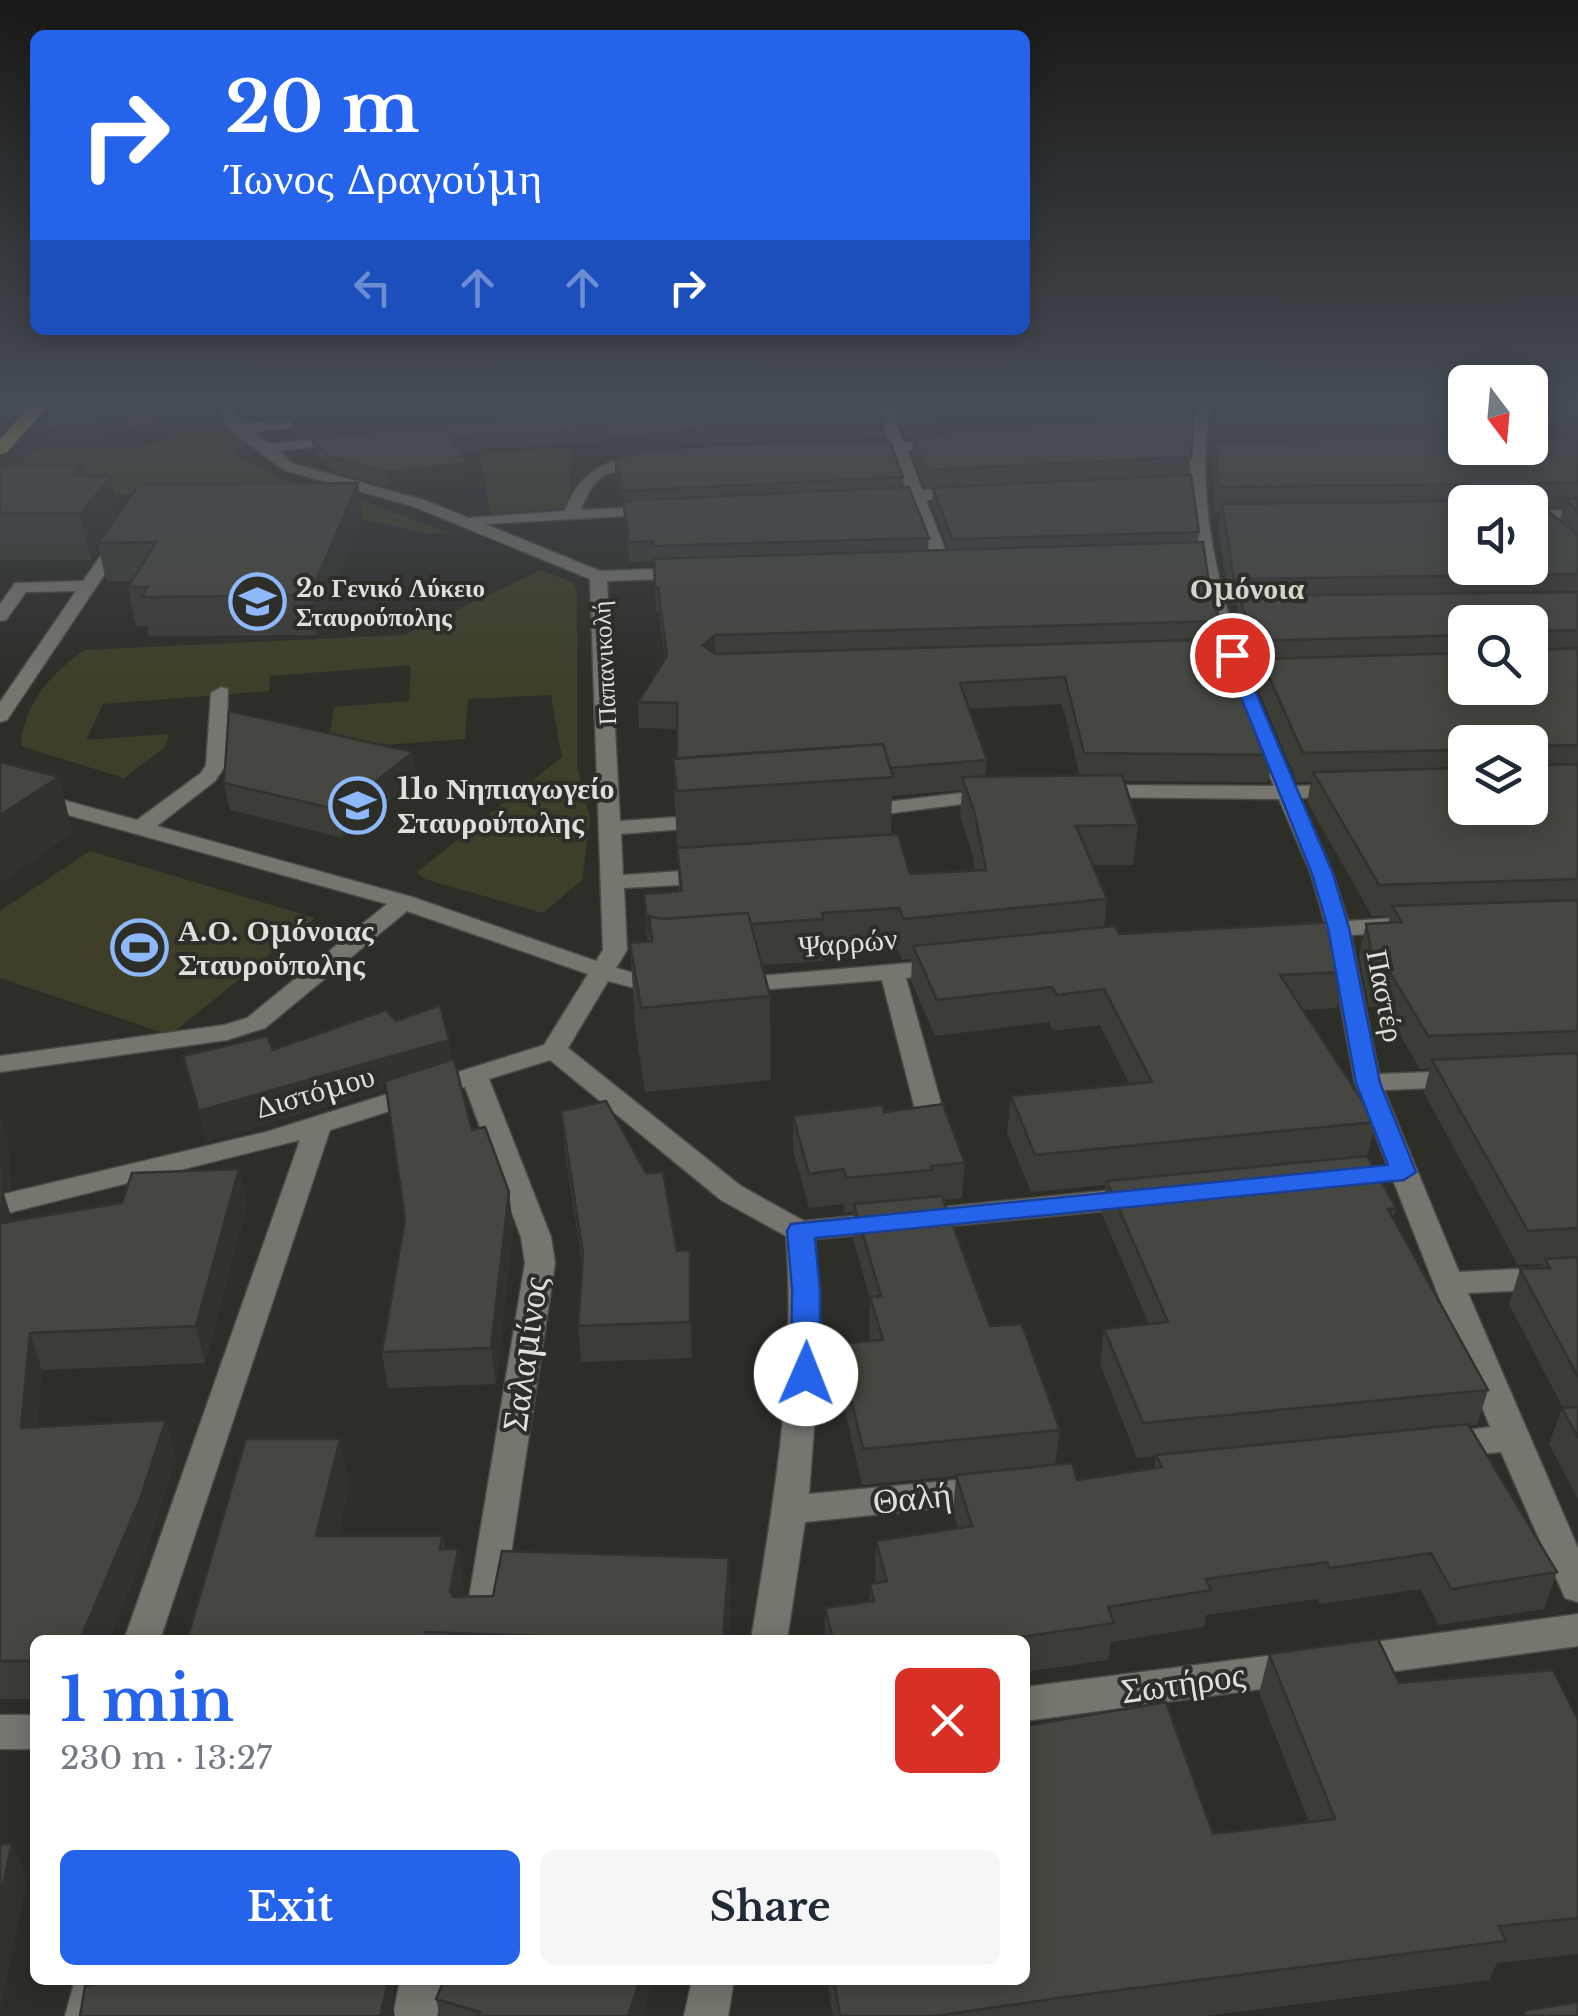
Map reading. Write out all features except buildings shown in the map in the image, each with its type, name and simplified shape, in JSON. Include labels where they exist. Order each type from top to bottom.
[{"type":"street","name":"Παπανικολή","points":[[384,493],[466,521],[598,576],[615,950],[605,971]]},
{"type":"street","points":[[571,516],[579,493]]},
{"type":"street","points":[[864,498],[965,493]]},
{"type":"street","name":"Παστέρ","points":[[1205,493],[1212,520],[1198,558],[1228,614],[1235,667],[1322,874],[1338,928],[1368,1083],[1511,1438],[1578,1587]]},
{"type":"street","points":[[916,495],[943,565]]},
{"type":"street","points":[[466,521],[669,510]]},
{"type":"street","points":[[1548,516],[1578,516]]},
{"type":"street","points":[[0,716],[85,586],[131,525]]},
{"type":"street","points":[[924,566],[962,565]]},
{"type":"street","points":[[598,576],[713,572]]},
{"type":"street","points":[[0,616],[22,587],[85,586]]},
{"type":"street","points":[[143,826],[208,777],[216,765],[221,693]]},
{"type":"street","name":"Ψαρρών","points":[[0,789],[404,902],[652,986],[709,987],[970,965]]},
{"type":"street","points":[[1074,790],[1366,790]]},
{"type":"street","points":[[842,812],[1015,792]]},
{"type":"street","points":[[612,828],[727,820]]},
{"type":"street","points":[[613,882],[730,874]]},
{"type":"street","points":[[0,1064],[169,1042],[256,1023],[404,902]]},
{"type":"street","points":[[1280,934],[1424,924]]},
{"type":"street","points":[[605,971],[554,1050],[731,1193],[800,1231],[1170,1195]]},
{"type":"street","points":[[892,972],[933,1125]]},
{"type":"street","name":"Διστόμου","points":[[0,1205],[318,1126],[554,1050]]},
{"type":"street","name":"Σαλαμίνος","points":[[475,1077],[536,1237],[540,1263],[481,1635]]},
{"type":"street","points":[[1368,1083],[1482,1078]]},
{"type":"street","points":[[144,1635],[318,1126]]},
{"type":"street","points":[[1365,1176],[1404,1172]]},
{"type":"street","points":[[770,1635],[805,1383],[806,1290],[800,1231]]},
{"type":"street","points":[[1448,1284],[1578,1276]]},
{"type":"street","points":[[1420,1447],[1511,1438]]},
{"type":"street","name":"Θαλή","points":[[790,1510],[1026,1486]]},
{"type":"street","name":"Σωτήρος","points":[[1030,1703],[1578,1630]]},
{"type":"street","points":[[0,1732],[30,1732]]},
{"type":"street","points":[[87,2016],[95,1985]]},
{"type":"street","points":[[415,2016],[420,1985]]},
{"type":"street","points":[[706,2016],[712,1985]]},
{"type":"green space","points":[[0,493],[138,493],[137,495]]},
{"type":"green space","points":[[246,493],[333,493],[450,533],[425,533]]},
{"type":"green space","points":[[487,493],[571,493],[571,507],[491,515]]},
{"type":"green space","points":[[541,570],[574,583],[577,591],[577,766],[590,819],[582,880],[543,913],[425,879],[417,872],[562,757],[551,695],[468,699],[465,739],[327,749],[334,707],[409,701],[411,665],[270,676],[269,691],[103,704],[86,740],[169,734],[165,747],[124,778],[21,746],[27,717],[41,691],[85,650],[404,635]]},
{"type":"green space","name":"Α.Ο. Ομόνοιας Σταυρούπολης","points":[[90,851],[315,918],[170,1035],[0,978],[0,911]]},
{"type":"place","name":"2ο Γενικό Λύκειο Σταυρούπολης","points":[[257,602]]},
{"type":"place","name":"11ο Νηπιαγωγείο Σταυρούπολης","points":[[358,806]]},
{"type":"place","name":"Α.Ο. Ομόνοιας Σταυρούπολης","points":[[139,948]]},
{"type":"district","name":"Ομόνοια","points":[[1247,589]]},
{"type":"route","points":[[806,1374],[806,1290],[800,1231],[1404,1172],[1368,1083],[1338,928],[1322,874],[1232,655]]}]
